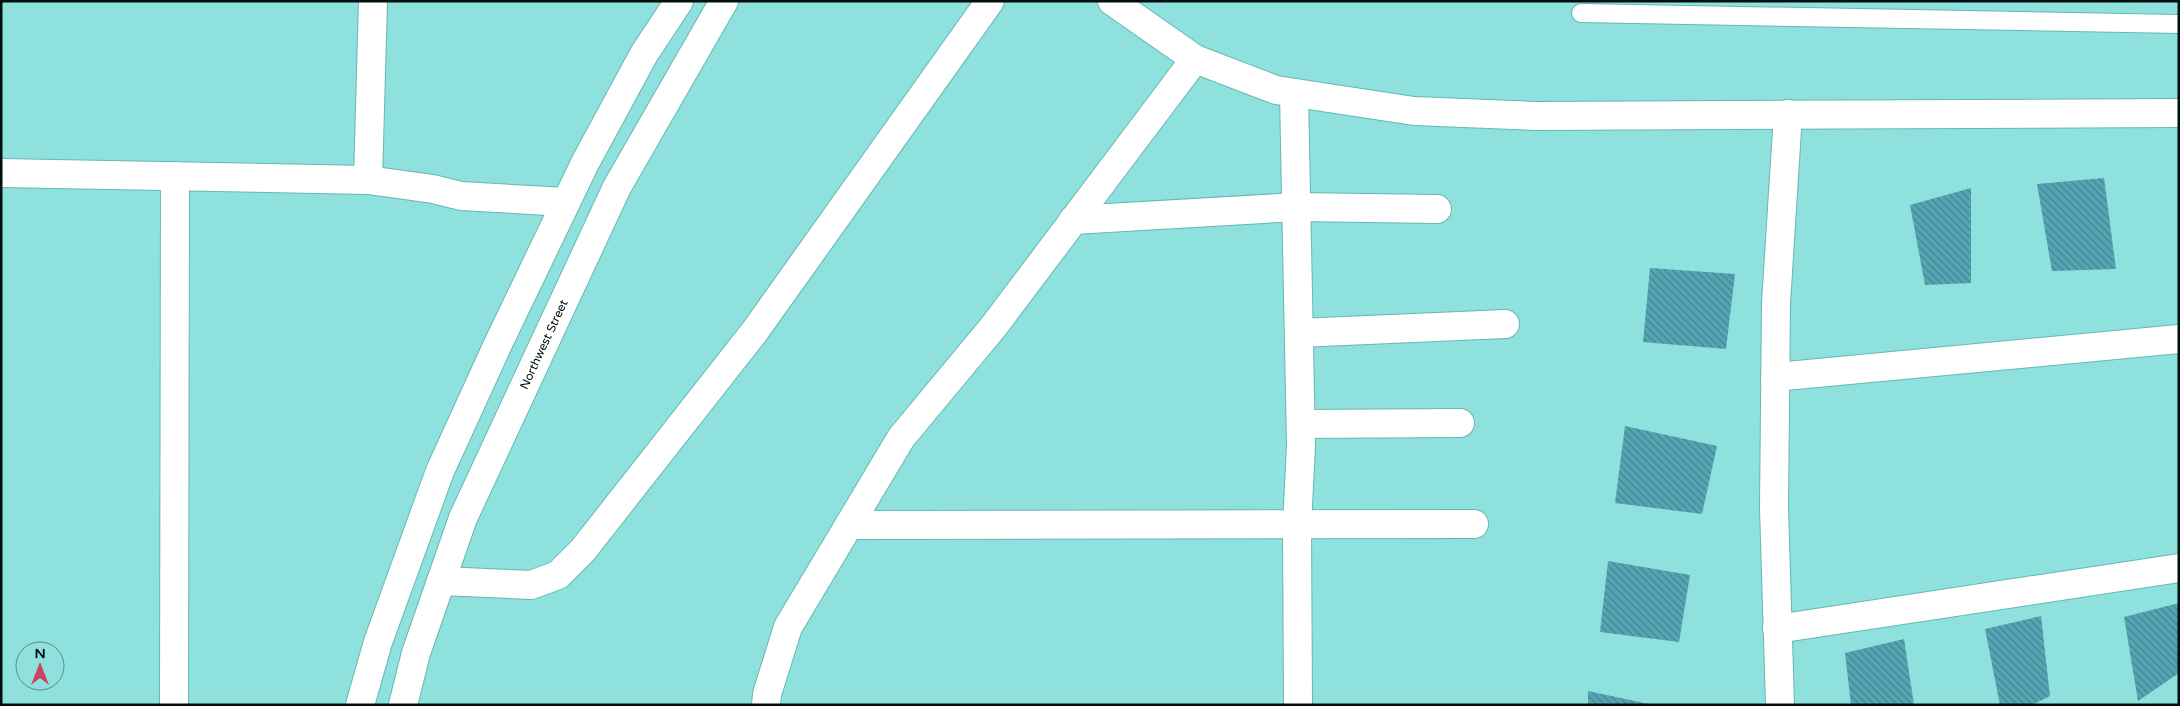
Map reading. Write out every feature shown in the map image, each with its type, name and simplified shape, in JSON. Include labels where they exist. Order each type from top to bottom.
[{"type":"street","points":[[368,180],[373,1]]},
{"type":"street","points":[[360,705],[378,642],[440,471],[585,163],[644,54],[679,1]]},
{"type":"street","name":"Northwest Street","points":[[404,705],[416,652],[463,518],[617,187],[724,1]]},
{"type":"street","points":[[441,581],[531,585],[558,575],[583,550],[755,331],[990,1]]},
{"type":"street","points":[[1112,1],[1195,59],[1276,90],[1414,111],[1536,116],[2179,113]]},
{"type":"street","points":[[766,705],[767,694],[788,627],[901,438],[994,326],[1195,59]]},
{"type":"street","points":[[1294,93],[1301,424],[1297,526],[1298,705]]},
{"type":"street","points":[[1780,705],[1774,508],[1776,303],[1788,114]]},
{"type":"street","points":[[1,173],[368,180],[433,189],[461,196],[566,202]]},
{"type":"street","points":[[174,705],[175,176]]},
{"type":"street","points":[[1073,220],[1296,207],[1437,209]]},
{"type":"street","points":[[1299,333],[1505,324]]},
{"type":"street","points":[[1776,377],[2179,339]]},
{"type":"street","points":[[1301,424],[1460,423]]},
{"type":"street","points":[[849,525],[1297,526],[1474,524]]},
{"type":"street","points":[[1778,629],[2179,568]]},
{"type":"lane","points":[[1581,13],[2179,24]]},
{"type":"building","points":[[2104,178],[2116,269],[2052,271],[2037,184]]},
{"type":"building","points":[[1971,188],[1971,283],[1925,285],[1910,205]]},
{"type":"building","points":[[1650,268],[1735,274],[1726,349],[1643,342]]},
{"type":"building","points":[[1625,426],[1717,446],[1702,514],[1615,503]]},
{"type":"building","points":[[1608,561],[1690,575],[1679,642],[1600,632]]},
{"type":"building","points":[[2179,603],[2179,673],[2138,701],[2124,617]]},
{"type":"building","points":[[2041,616],[2050,696],[2032,705],[2000,705],[1985,629]]},
{"type":"building","points":[[1904,639],[1914,705],[1851,705],[1845,653]]},
{"type":"building","points":[[1588,691],[1649,704],[1649,705],[1588,705]]}]
